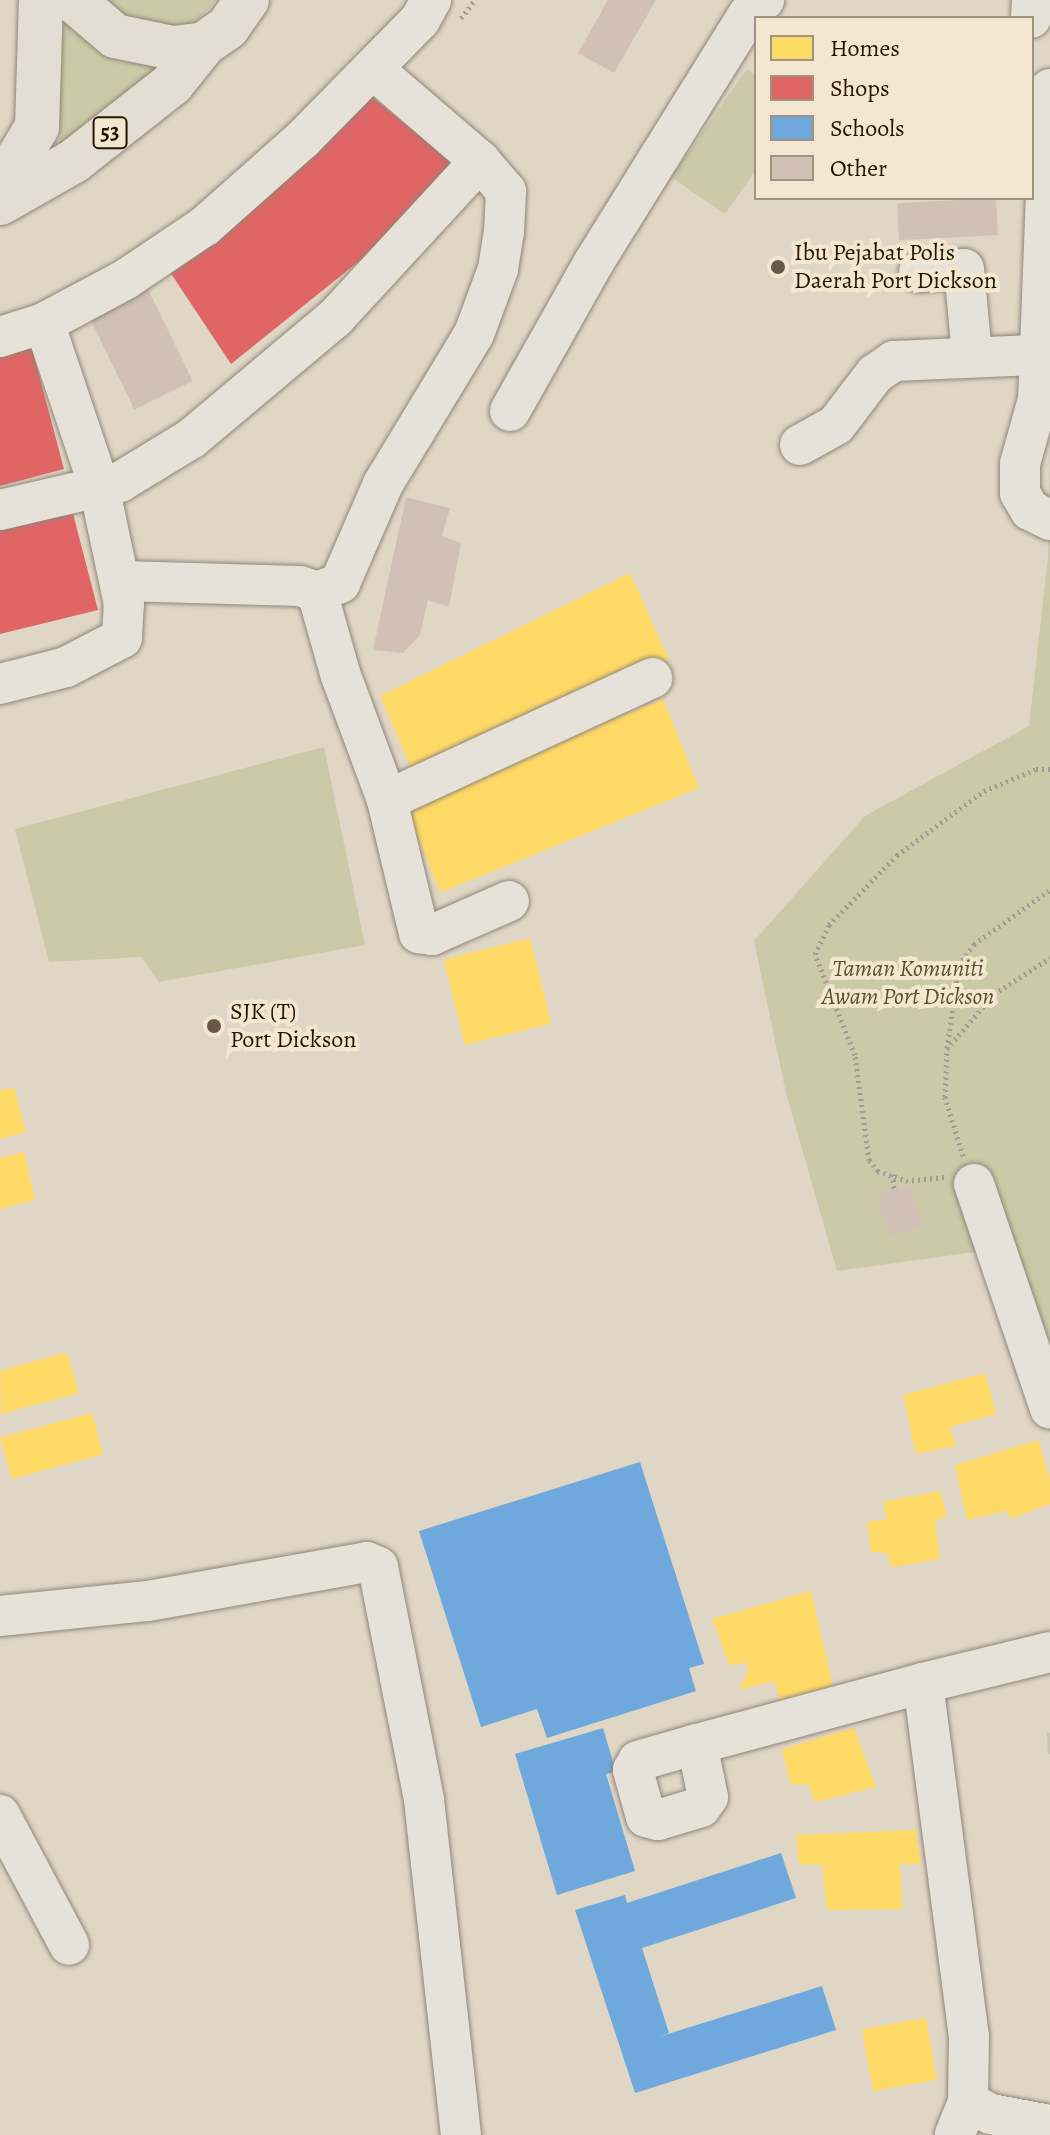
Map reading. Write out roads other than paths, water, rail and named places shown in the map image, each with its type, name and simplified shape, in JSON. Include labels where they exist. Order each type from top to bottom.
[{"type":"main road","points":[[10,174],[25,101],[22,0]]},
{"type":"main road","points":[[10,174],[37,127],[41,100],[41,0]]},
{"type":"main road","points":[[73,0],[115,36],[159,47],[204,44],[228,27],[247,0]]},
{"type":"main road","name":"53","points":[[0,203],[74,161],[136,113],[172,84],[204,44]]},
{"type":"street","points":[[373,69],[406,0]]},
{"type":"street","points":[[0,337],[44,323],[126,279],[205,226],[373,69],[420,20],[431,0]]},
{"type":"street","points":[[510,411],[594,262],[754,16]]},
{"type":"street","points":[[121,581],[300,586],[317,592],[340,583],[383,484],[474,334],[498,269],[506,191],[480,161],[373,69]]},
{"type":"street","points":[[1050,89],[1035,355],[1044,406],[1020,464],[1020,493],[1030,510],[1050,520]]},
{"type":"street","points":[[0,510],[120,482],[236,405],[335,318],[480,161]]},
{"type":"street","points":[[919,272],[964,269],[972,356]]},
{"type":"street","points":[[0,684],[66,667],[122,638],[121,581],[99,486],[44,323]]},
{"type":"street","points":[[800,445],[836,425],[875,374],[894,361],[1035,355]]},
{"type":"street","points":[[317,592],[341,676],[387,800],[419,933],[432,935],[509,901]]},
{"type":"street","points":[[387,800],[652,678]]},
{"type":"street","points":[[965,1176],[1050,1408]]},
{"type":"street","points":[[0,1616],[148,1601],[367,1562],[378,1567],[424,1800],[461,2135]]},
{"type":"street","points":[[697,1744],[1050,1652]]},
{"type":"street","points":[[923,1683],[967,2020],[961,2118],[991,2114],[1050,2125]]},
{"type":"street","points":[[0,1815],[69,1945]]},
{"type":"place","name":"Ibu Pejabat Polis Daerah Port Dickson","points":[[778,267]]},
{"type":"place","name":"SJK (T) Port Dickson","points":[[214,1026]]},
{"type":"park label","name":"Taman Komuniti Awam Port Dickson","points":[[908,983]]}]
